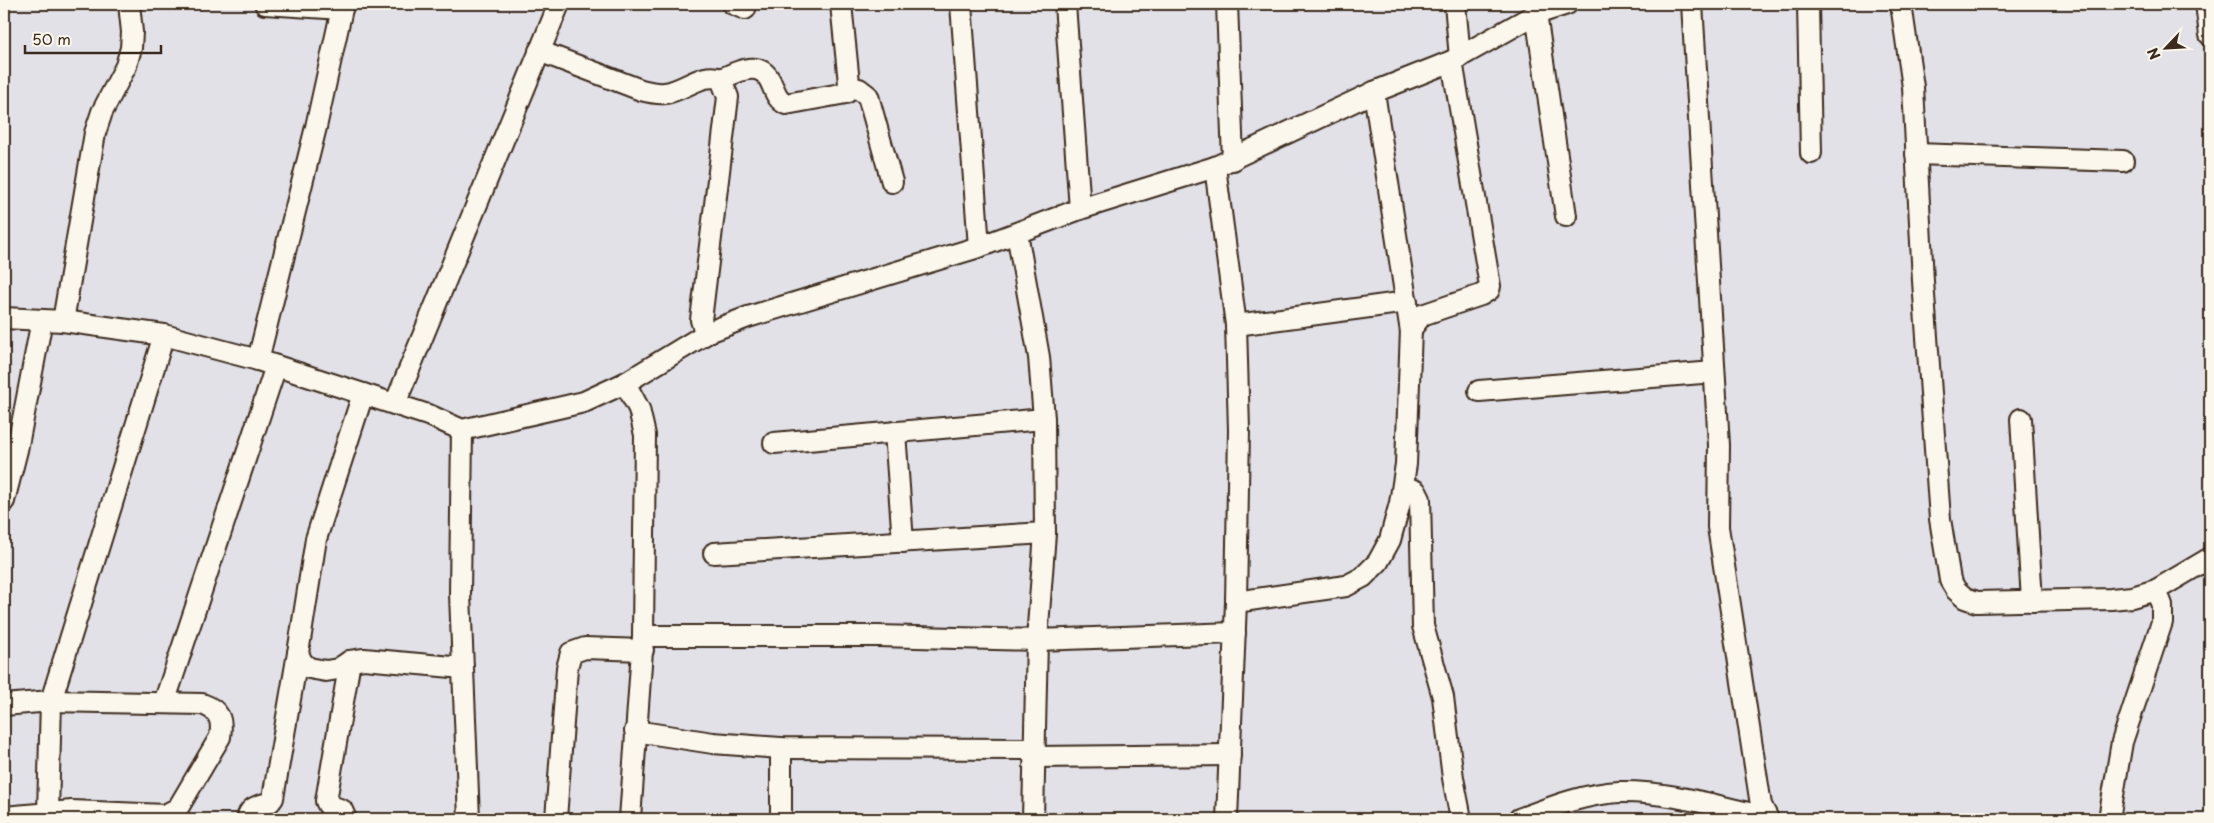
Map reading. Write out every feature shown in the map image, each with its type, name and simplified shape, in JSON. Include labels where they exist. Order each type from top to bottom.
[{"type":"street","points":[[63,321],[95,133],[102,112],[126,66],[131,48],[129,4]]},
{"type":"street","points":[[164,703],[267,362],[343,6],[265,4]]},
{"type":"street","points":[[395,404],[559,4]]},
{"type":"street","points":[[721,79],[750,68],[760,70],[770,78],[777,97],[786,104],[840,96],[846,93],[849,88],[841,4]]},
{"type":"street","points":[[961,4],[979,248]]},
{"type":"street","points":[[1065,4],[1080,208]]},
{"type":"street","points":[[1226,819],[1235,632],[1239,430],[1236,326],[1224,163],[1227,4]]},
{"type":"street","points":[[1411,332],[1414,323],[1422,315],[1481,295],[1489,290],[1490,286],[1456,59],[1455,4]]},
{"type":"street","points":[[4,318],[63,321],[164,335],[267,362],[431,416],[462,430],[584,402],[625,383],[709,332],[748,317],[979,248],[1080,208],[1224,163],[1374,92],[1456,59],[1536,14],[1568,4]]},
{"type":"street","points":[[1692,4],[1719,445],[1718,527],[1761,805],[1767,818]]},
{"type":"street","points":[[1808,4],[1811,153]]},
{"type":"street","points":[[1901,4],[1913,87],[1923,291],[1940,519],[1950,580],[1956,590],[1965,598],[1977,602],[2111,599],[2156,590],[2210,558]]},
{"type":"street","points":[[2206,4],[2210,35]]},
{"type":"street","points":[[1536,14],[1566,216]]},
{"type":"street","points":[[539,51],[641,90],[655,93],[677,90],[715,76],[721,79],[728,97],[701,320],[703,326],[709,332]]},
{"type":"street","points":[[849,88],[859,89],[868,96],[892,182]]},
{"type":"street","points":[[1236,602],[1346,586],[1363,577],[1378,562],[1390,540],[1400,503],[1406,464],[1411,332],[1374,92]]},
{"type":"street","points":[[1916,154],[2123,161]]},
{"type":"street","points":[[1017,233],[1039,357],[1044,420],[1045,533],[1037,640],[1033,819]]},
{"type":"street","points":[[1236,326],[1407,302]]},
{"type":"street","points":[[4,501],[10,450],[42,320]]},
{"type":"street","points":[[48,812],[51,701],[164,335]]},
{"type":"street","points":[[1479,391],[1714,372]]},
{"type":"street","points":[[625,383],[639,409],[645,435],[643,643],[630,819]]},
{"type":"street","points":[[247,819],[249,811],[254,807],[270,802],[274,798],[316,539],[363,394]]},
{"type":"street","points":[[2021,419],[2032,601]]},
{"type":"street","points":[[774,443],[1044,420]]},
{"type":"street","points":[[462,430],[460,594],[469,819]]},
{"type":"street","points":[[896,432],[903,542]]},
{"type":"street","points":[[1403,486],[1416,491],[1420,499],[1423,626],[1443,697],[1453,778],[1461,819]]},
{"type":"street","points":[[714,553],[1045,533]]},
{"type":"street","points":[[2109,819],[2122,742],[2162,622],[2162,606],[2156,590]]},
{"type":"street","points":[[556,819],[566,668],[571,653],[585,648],[643,643],[878,636],[1037,640],[1235,632]]},
{"type":"street","points":[[298,653],[302,662],[308,668],[326,672],[338,669],[350,661],[364,659],[463,668]]},
{"type":"street","points":[[346,819],[342,810],[328,805],[326,801],[350,661]]},
{"type":"street","points":[[4,706],[51,701],[202,704],[213,708],[220,717],[222,726],[220,737],[178,808],[164,817],[80,812],[48,812],[4,817]]},
{"type":"street","points":[[635,731],[713,743],[781,748],[1230,755]]},
{"type":"street","points":[[781,748],[781,819]]},
{"type":"street","points":[[1519,819],[1556,812],[1581,798],[1618,792],[1655,794],[1767,818]]}]
